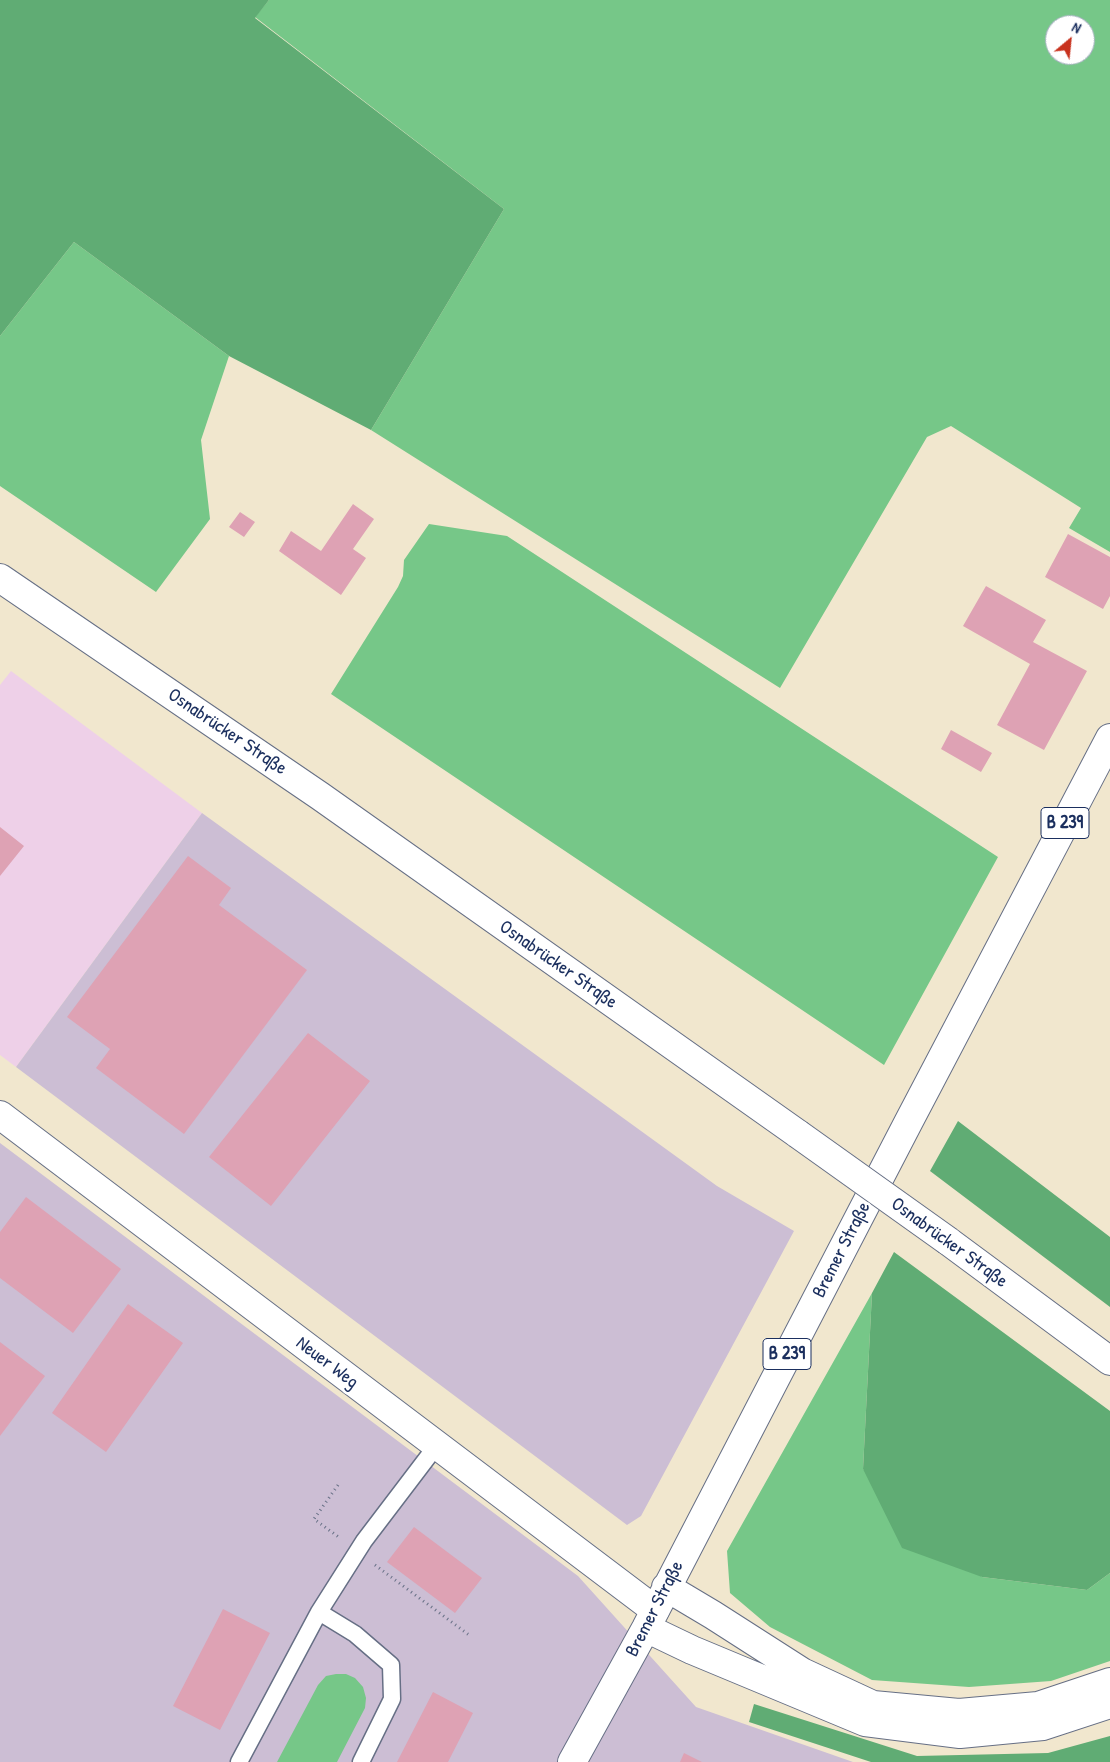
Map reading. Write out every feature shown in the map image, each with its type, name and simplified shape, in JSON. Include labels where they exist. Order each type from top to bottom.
[{"type":"main road","name":"Osnabrücker Straße","points":[[0,578],[320,796],[948,1241],[1110,1361]]},
{"type":"main road","name":"Bremer Straße","points":[[572,1762],[656,1608],[1110,738]]},
{"type":"main road","name":"Neuer Weg","points":[[0,1115],[436,1445],[656,1608]]},
{"type":"main road","points":[[656,1608],[713,1614],[802,1672],[872,1705],[960,1713],[1038,1706],[1110,1682]]},
{"type":"main road","points":[[656,1608],[692,1650],[865,1722],[960,1734],[1043,1726],[1110,1704]]},
{"type":"lane","points":[[239,1762],[319,1612],[357,1551],[436,1445]]},
{"type":"lane","points":[[319,1612],[355,1634],[391,1665],[392,1699],[361,1762]]},
{"type":"path","points":[[338,1485],[314,1519],[469,1634]]},
{"type":"shaded area","points":[[11,671],[202,813],[16,1067],[0,1055],[0,685]]},
{"type":"shaded area","points":[[202,813],[717,1186],[794,1231],[641,1516],[627,1525],[16,1067]]},
{"type":"shaded area","points":[[0,1143],[578,1576],[696,1707],[853,1762],[0,1762]]},
{"type":"green space","points":[[0,0],[269,0],[255,18],[504,209],[371,430],[229,356],[74,242],[0,336]]},
{"type":"green space","points":[[269,0],[1110,0],[1110,552],[1069,528],[1081,508],[951,426],[927,437],[780,688],[371,430],[504,209],[255,17]]},
{"type":"green space","points":[[74,242],[229,356],[201,440],[210,519],[156,592],[0,486],[0,336]]},
{"type":"green space","points":[[429,524],[507,536],[998,857],[884,1065],[331,694],[398,587],[403,576],[404,560]]},
{"type":"green space","points":[[958,1121],[1110,1237],[1110,1307],[930,1171]]},
{"type":"green space","points":[[894,1252],[1110,1411],[1110,1573],[1087,1590],[982,1577],[902,1548],[863,1469],[872,1293]]},
{"type":"green space","points":[[872,1293],[863,1469],[982,1577],[1087,1590],[1110,1573],[1110,1661],[1051,1681],[969,1687],[872,1680],[770,1627],[730,1593],[727,1551]]},
{"type":"green space","points":[[346,1674],[355,1678],[363,1687],[366,1698],[365,1708],[337,1762],[277,1762],[318,1685],[326,1676]]},
{"type":"green space","points":[[754,1704],[917,1756],[1048,1753],[1110,1736],[1110,1762],[871,1762],[749,1722]]},
{"type":"building","points":[[353,504],[374,519],[353,549],[366,558],[341,595],[279,551],[291,531],[321,551]]},
{"type":"building","points":[[240,512],[255,522],[244,537],[229,527]]},
{"type":"building","points":[[1068,534],[1110,557],[1110,596],[1103,609],[1045,577]]},
{"type":"building","points":[[986,586],[1046,620],[1033,642],[1087,671],[1044,750],[997,725],[1030,664],[963,626]]},
{"type":"building","points":[[951,730],[992,753],[981,772],[941,749]]},
{"type":"building","points":[[0,827],[24,846],[0,876]]},
{"type":"building","points":[[188,856],[231,888],[219,905],[307,970],[184,1134],[96,1068],[110,1049],[67,1017]]},
{"type":"building","points":[[308,1033],[370,1081],[271,1206],[209,1157]]},
{"type":"building","points":[[26,1197],[121,1269],[73,1333],[0,1278],[0,1232]]},
{"type":"building","points":[[128,1304],[183,1343],[106,1452],[52,1413]]},
{"type":"building","points":[[0,1342],[45,1376],[0,1436]]},
{"type":"building","points":[[414,1527],[482,1578],[455,1613],[387,1562]]},
{"type":"building","points":[[223,1609],[270,1633],[220,1730],[173,1706]]},
{"type":"building","points":[[433,1692],[473,1713],[448,1762],[397,1762]]},
{"type":"building","points":[[684,1753],[702,1762],[680,1762]]}]
